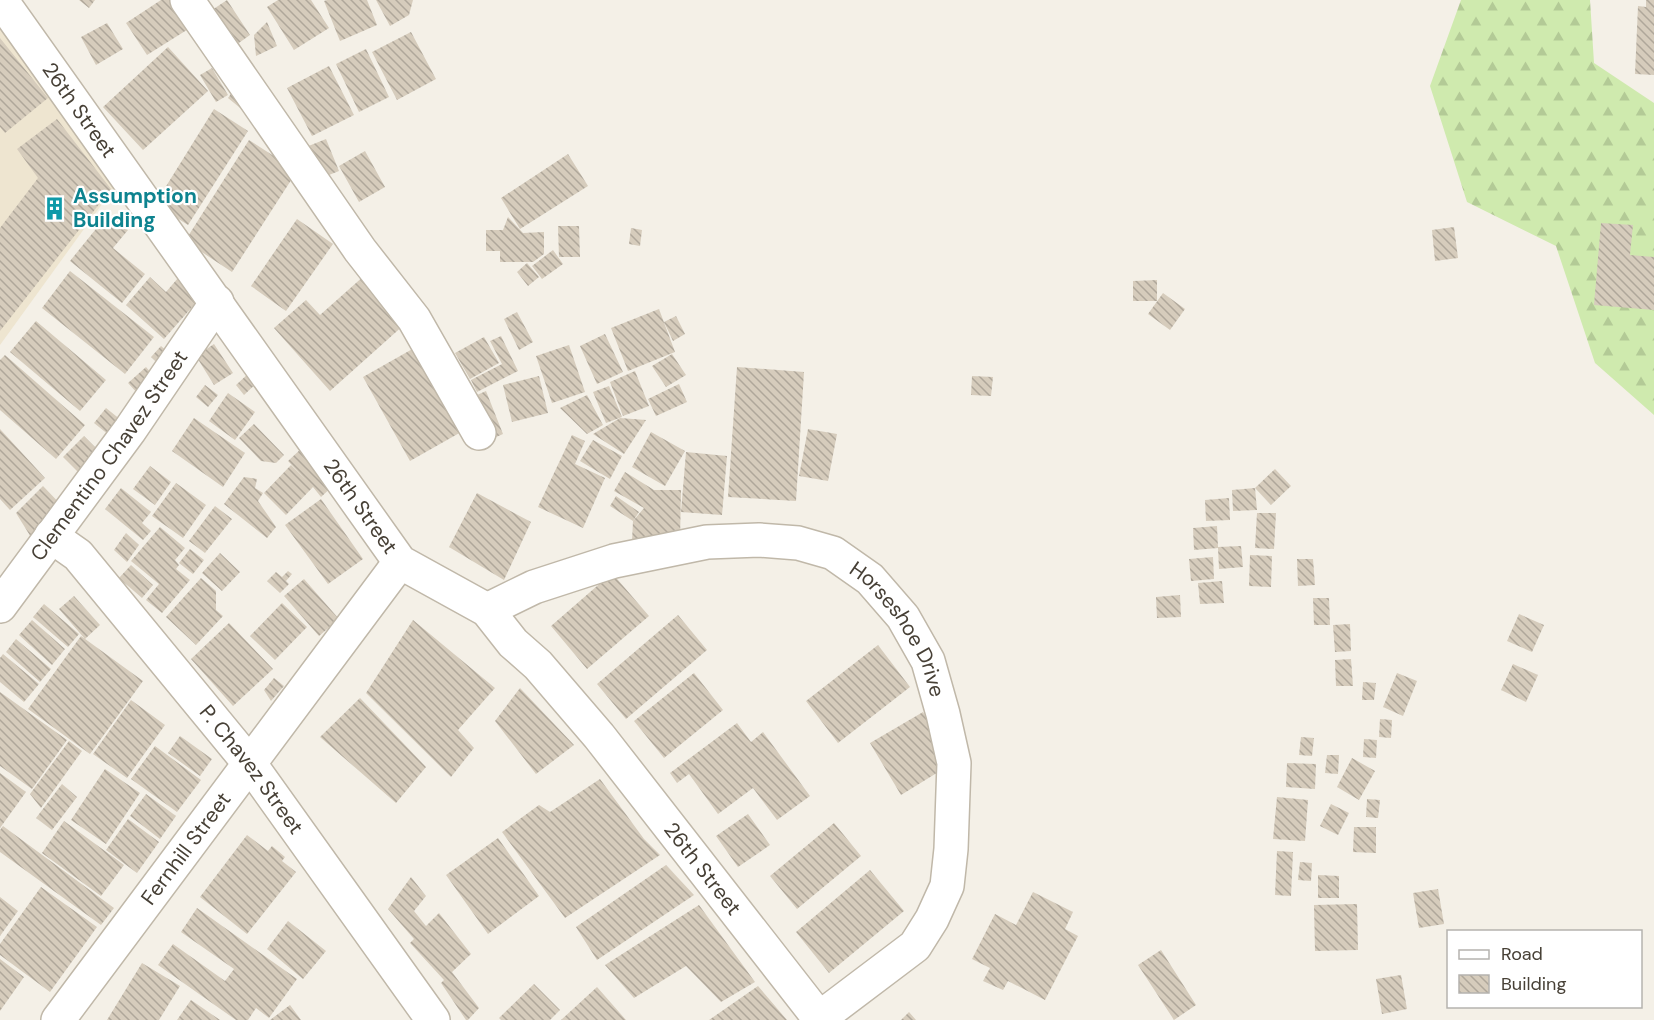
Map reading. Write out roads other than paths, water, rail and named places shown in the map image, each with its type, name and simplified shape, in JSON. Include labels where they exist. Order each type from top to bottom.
[{"type":"street","name":"26th Street","points":[[2,0],[400,562],[487,610],[513,643],[538,665],[599,736],[818,1019]]},
{"type":"street","points":[[186,0],[360,250],[414,319],[479,433]]},
{"type":"street","name":"Clementino Chavez Street","points":[[0,606],[130,430],[217,302]]},
{"type":"street","name":"P. Chavez Street","points":[[51,536],[78,555],[249,764],[433,1020]]},
{"type":"street","name":"Horseshoe Drive","points":[[487,610],[534,587],[614,561],[707,542],[759,540],[798,543],[833,553],[870,579],[903,617],[928,661],[954,763],[951,849],[947,886],[932,919],[915,946],[818,1019]]},
{"type":"street","name":"Fernhill Street","points":[[58,1020],[400,562]]},
{"type":"place","name":"Assumption Building","points":[[55,208]]}]
